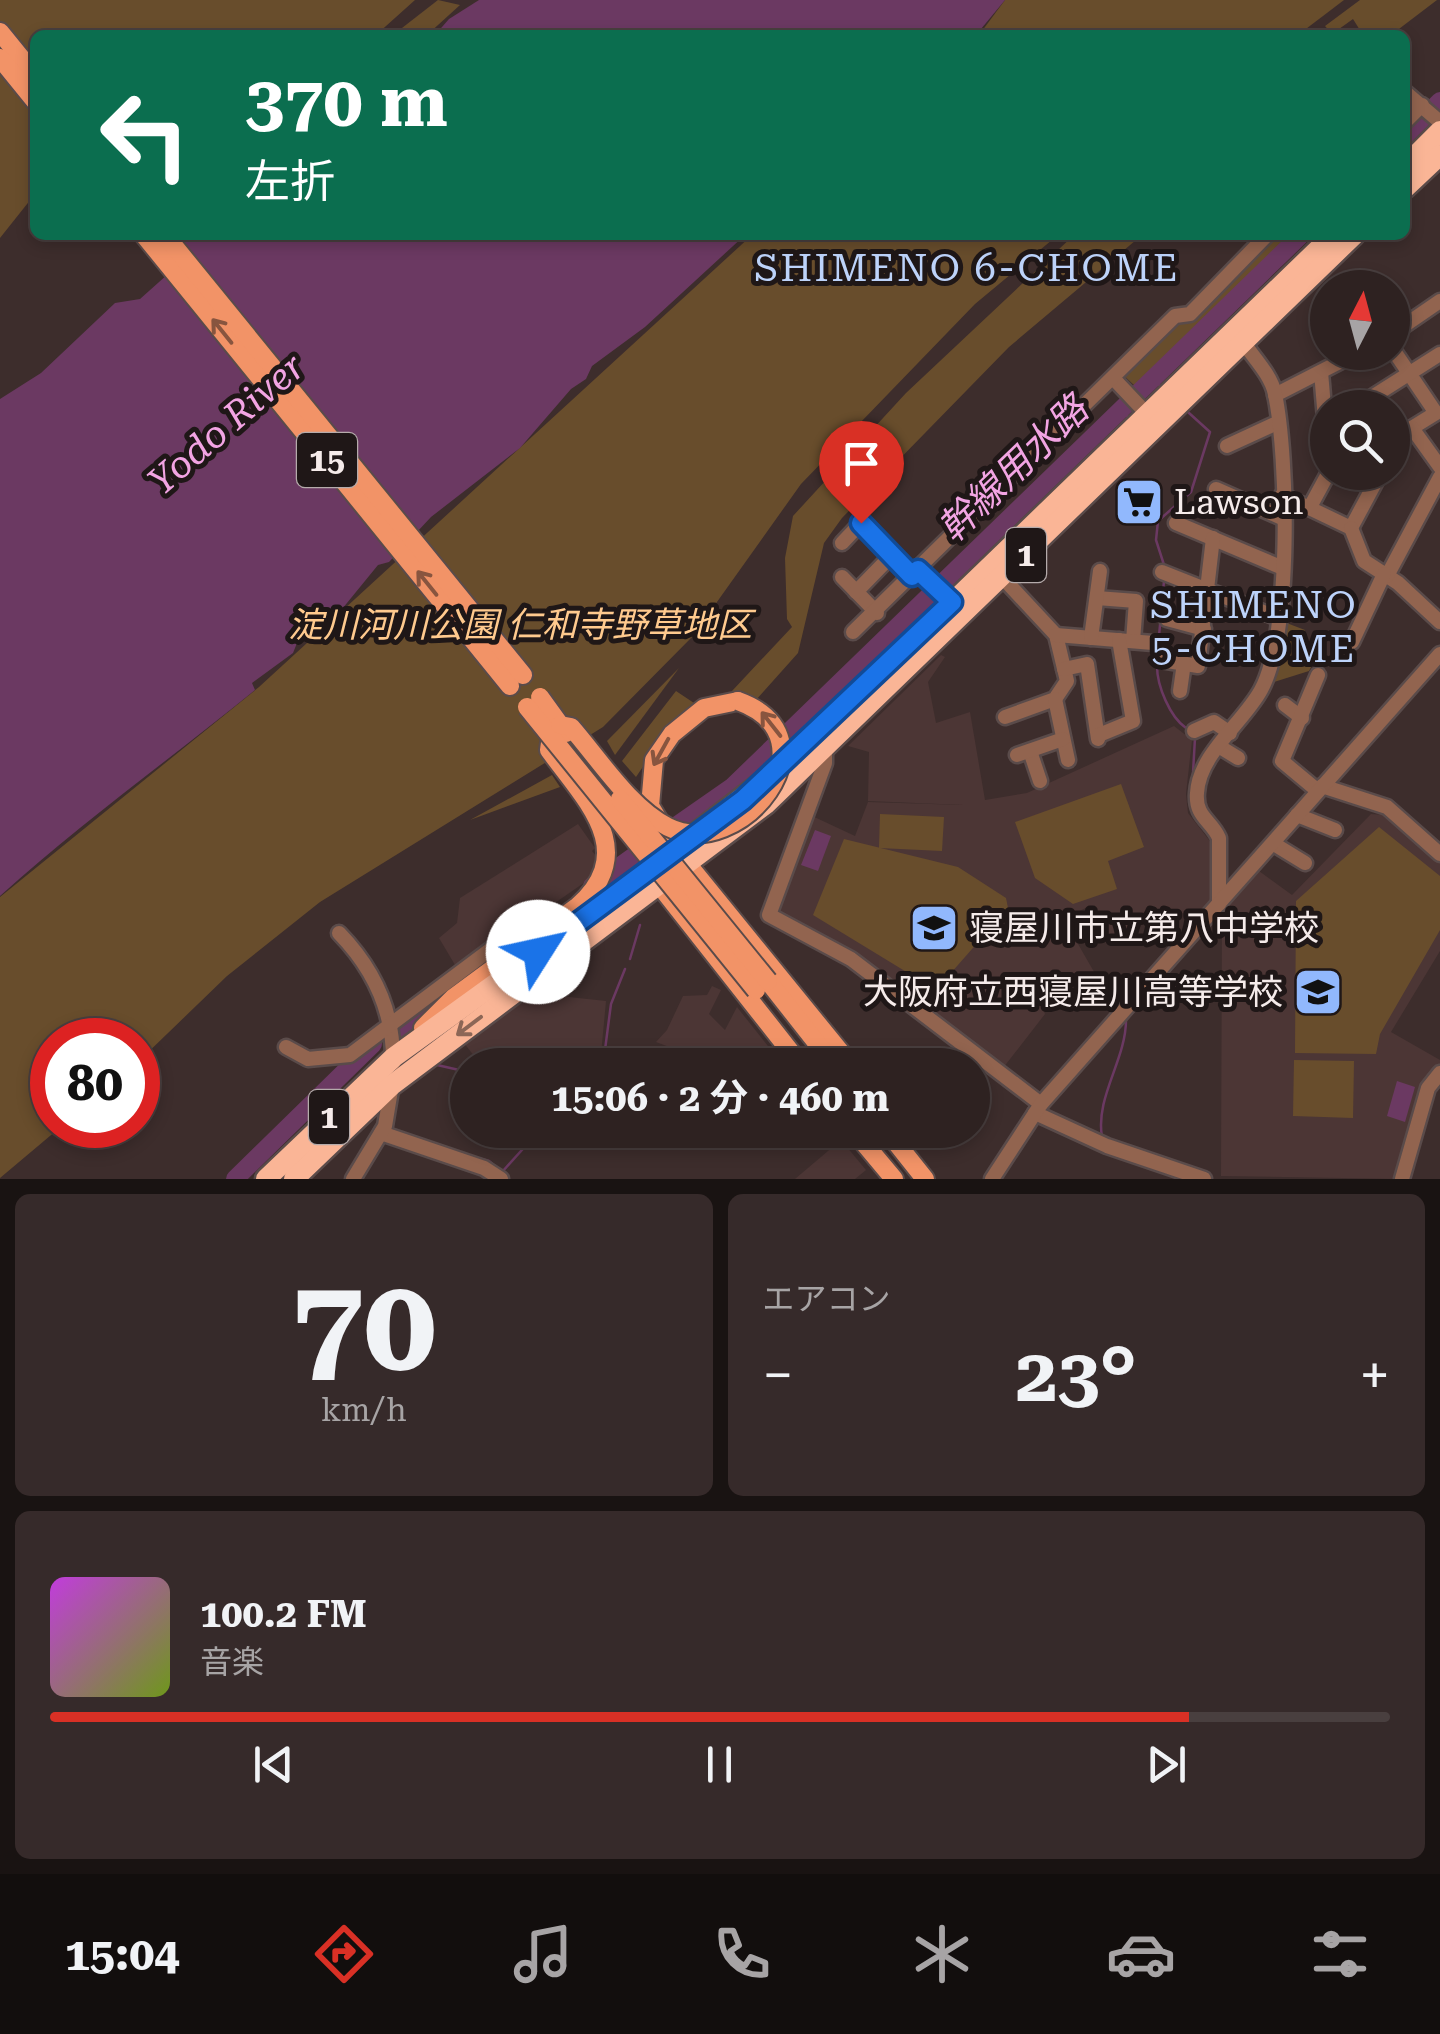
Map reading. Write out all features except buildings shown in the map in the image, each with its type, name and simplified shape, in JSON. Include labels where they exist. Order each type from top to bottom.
[{"type":"highway","points":[[1410,157],[1432,117]]},
{"type":"highway","points":[[1410,183],[1440,155]]},
{"type":"highway","name":"1","points":[[682,857],[782,767],[942,593],[1137,403],[1327,240]]},
{"type":"highway","name":"1","points":[[294,1179],[392,1084],[682,857],[766,804],[1349,240]]},
{"type":"highway","name":"1","points":[[266,1179],[394,1057],[654,878]]},
{"type":"main road","points":[[0,32],[30,69]]},
{"type":"main road","points":[[0,58],[30,95]]},
{"type":"main road","name":"15","points":[[148,240],[516,681],[169,240]]},
{"type":"main road","points":[[533,702],[762,986],[819,1048]]},
{"type":"main road","points":[[555,730],[571,727],[651,816],[688,834],[708,834],[758,804],[771,788],[782,762],[782,738],[774,723],[758,708],[738,702],[704,708],[672,734],[654,760],[650,806],[682,857],[836,1048]]},
{"type":"main road","points":[[394,1057],[483,966],[578,906],[593,893],[603,873],[606,844],[595,813],[549,750],[555,730]]},
{"type":"main road","points":[[654,878],[789,1048]]},
{"type":"main road","points":[[762,986],[804,1048]]},
{"type":"main road","points":[[868,1148],[894,1179]]},
{"type":"main road","points":[[880,1148],[903,1179]]},
{"type":"main road","points":[[900,1148],[925,1179]]},
{"type":"main road","points":[[916,1148],[940,1179]]},
{"type":"street","points":[[1410,97],[1432,117]]},
{"type":"street","points":[[853,632],[877,613],[1175,316],[1190,314],[1262,240]]},
{"type":"street","points":[[1410,322],[1440,301]]},
{"type":"street","points":[[1218,904],[1219,838],[1200,816],[1197,792],[1204,770],[1262,688],[1278,618],[1283,568],[1275,396],[1243,342]]},
{"type":"street","points":[[1384,390],[1440,354]]},
{"type":"street","points":[[1275,396],[1326,370]]},
{"type":"street","points":[[1407,370],[1436,413],[1410,430]]},
{"type":"street","points":[[1322,372],[1323,390]]},
{"type":"street","points":[[1113,378],[1137,403]]},
{"type":"street","points":[[1227,446],[1277,423]]},
{"type":"street","points":[[1412,428],[1440,467]]},
{"type":"street","points":[[1352,642],[1440,477]]},
{"type":"street","points":[[1216,489],[1282,518]]},
{"type":"street","points":[[1310,507],[1319,490]]},
{"type":"street","points":[[1351,528],[1371,490]]},
{"type":"street","points":[[1282,495],[1351,528],[1364,561],[1440,622]]},
{"type":"street","points":[[1176,522],[1283,568]]},
{"type":"street","points":[[842,543],[861,523],[892,556],[942,593]]},
{"type":"street","points":[[1161,660],[1198,666],[1213,538]]},
{"type":"street","points":[[856,592],[892,556]]},
{"type":"street","points":[[1091,638],[1100,571]]},
{"type":"street","points":[[1162,572],[1208,587],[1278,618]]},
{"type":"street","points":[[842,577],[877,613]]},
{"type":"street","points":[[1002,578],[1056,635],[1067,681],[1055,700],[1005,716]]},
{"type":"street","points":[[1064,669],[1087,664],[1098,739],[1132,721],[1126,640],[1136,601],[1097,598]]},
{"type":"street","points":[[1167,619],[1204,629]]},
{"type":"street","points":[[1056,635],[1154,643]]},
{"type":"street","points":[[992,1179],[1038,1109],[1440,654]]},
{"type":"street","points":[[1180,692],[1184,664]]},
{"type":"street","points":[[1318,675],[1282,762],[1320,788],[1387,807],[1438,847]]},
{"type":"street","points":[[1055,700],[1068,760]]},
{"type":"street","points":[[1285,704],[1302,718]]},
{"type":"street","points":[[1194,731],[1214,722],[1230,733]]},
{"type":"street","points":[[1040,780],[1024,753],[1063,739]]},
{"type":"street","points":[[1220,747],[1238,758]]},
{"type":"street","points":[[825,748],[824,763],[768,915],[850,960],[1038,1109],[1107,1146],[1204,1179]]},
{"type":"street","points":[[1297,815],[1334,830]]},
{"type":"street","points":[[1274,844],[1305,863]]},
{"type":"street","points":[[339,933],[374,976],[390,1023],[394,1057],[382,1133],[354,1179]]},
{"type":"street","points":[[286,1046],[308,1058],[350,1055],[390,1023],[483,966],[499,943]]},
{"type":"street","points":[[1402,1179],[1428,1088],[1440,1073]]},
{"type":"street","points":[[382,1133],[484,1168],[500,1179]]},
{"type":"shaded area","points":[[941,655],[945,657],[928,682],[936,723],[970,712],[985,800],[1027,793],[1174,726],[1192,740],[1186,794],[1188,813],[1213,845],[1212,901],[1199,914],[1172,913],[1109,936],[1090,906],[1058,921],[1078,944],[1097,977],[1043,1009],[1045,1014],[1000,1072],[990,1065],[990,1048],[966,1048],[775,911],[808,814],[855,836],[868,802],[963,805],[868,801],[869,752],[848,746]]},
{"type":"shaded area","name":"大阪府立西寝屋川高等学校","points":[[1371,814],[1385,815],[1440,862],[1440,951],[1391,1032],[1440,1060],[1440,1065],[1427,1081],[1398,1179],[1221,1176],[1222,911],[1259,871],[1292,895]]},
{"type":"shaded area","points":[[578,824],[595,848],[592,851],[602,863],[601,871],[458,970],[439,938],[457,923],[460,898]]},
{"type":"shaded area","points":[[712,986],[721,990],[709,1014],[725,1030],[737,1007],[769,1048],[672,1048],[656,1042],[667,1030],[683,996],[707,995]]},
{"type":"shaded area","points":[[532,993],[606,1001],[602,1048],[468,1048],[464,1043]]},
{"type":"shaded area","points":[[832,1148],[848,1148],[866,1170],[855,1179],[795,1179]]},
{"type":"green space","points":[[0,0],[415,0],[382,30],[30,30],[30,200],[0,238]]},
{"type":"green space","points":[[438,0],[460,5],[432,30],[399,30]]},
{"type":"green space","points":[[1005,0],[1344,0],[1305,30],[983,30]]},
{"type":"green space","points":[[1360,0],[1437,0],[1398,30],[1360,30],[1353,19],[1338,30],[1325,26]]},
{"type":"green space","name":"淀川河川公園 仁和寺野草地区","points":[[747,240],[1052,240],[975,304],[801,484],[692,637],[603,727],[320,902],[227,976],[160,1041],[160,1018],[30,1018],[30,1148],[36,1148],[0,1178],[0,897],[259,687]]},
{"type":"green space","points":[[1069,240],[1136,240],[1009,347],[842,518],[824,543],[798,653],[756,700],[732,691],[792,627],[787,619],[785,558],[793,516],[906,393]]},
{"type":"green space","points":[[1272,240],[1286,240],[1135,386],[1122,374],[1180,318],[1198,316]]},
{"type":"green space","points":[[1284,622],[1305,630],[1304,639],[1321,648],[1309,671],[1268,684]]},
{"type":"green space","points":[[679,668],[615,755],[607,741]]},
{"type":"green space","points":[[676,691],[697,705],[669,728],[636,777],[622,761]]},
{"type":"green space","points":[[552,775],[560,787],[470,820]]},
{"type":"green space","points":[[1121,784],[1144,847],[1108,861],[1117,889],[1073,904],[1035,878],[1015,822]]},
{"type":"green space","points":[[880,814],[944,817],[942,851],[879,848]]},
{"type":"green space","points":[[1379,827],[1440,876],[1440,930],[1380,1034],[1376,1054],[1295,1053],[1296,901]]},
{"type":"green space","points":[[844,839],[958,867],[1006,898],[1008,908],[936,990],[813,915]]},
{"type":"green space","points":[[1294,1060],[1354,1061],[1353,1118],[1293,1116]]},
{"type":"water","points":[[479,0],[1005,0],[980,30],[439,30]]},
{"type":"water","name":"Yodo River","points":[[158,240],[740,240],[645,327],[592,366],[586,379],[571,389],[520,448],[431,517],[389,562],[378,565],[338,614],[328,617],[304,641],[299,638],[293,653],[252,683],[255,690],[0,896],[0,399],[41,373],[115,303],[140,299],[177,266]]},
{"type":"water","points":[[815,830],[831,836],[818,871],[801,865]]},
{"type":"water","points":[[1397,1081],[1415,1087],[1405,1122],[1387,1116]]},
{"type":"waterway","name":"幹線用水路","points":[[1410,131],[1440,101]]},
{"type":"waterway","name":"幹線用水路","points":[[676,826],[732,787],[1296,240]]},
{"type":"waterway","points":[[1153,379],[1159,385]]},
{"type":"waterway","points":[[1124,407],[1127,416]]},
{"type":"waterway","points":[[1165,568],[1156,540],[1158,521],[1191,492],[1210,432],[1189,413]]},
{"type":"waterway","points":[[1157,658],[1164,581]]},
{"type":"waterway","points":[[1157,666],[1166,700],[1186,728]]},
{"type":"waterway","points":[[1191,808],[1195,738]]},
{"type":"waterway","name":"幹線用水路","points":[[592,886],[652,843]]},
{"type":"waterway","points":[[1102,1137],[1103,1107],[1126,1020],[1216,915]]},
{"type":"waterway","name":"幹線用水路","points":[[506,948],[538,925]]},
{"type":"waterway","points":[[630,959],[640,925]]},
{"type":"waterway","points":[[605,1048],[611,1004],[625,969]]},
{"type":"waterway","name":"幹線用水路","points":[[399,1029],[459,984]]},
{"type":"waterway","name":"幹線用水路","points":[[235,1179],[373,1044]]},
{"type":"waterway","points":[[437,1065],[450,1068]]},
{"type":"waterway","points":[[502,1172],[524,1148]]},
{"type":"waterway","points":[[463,1154],[489,1161],[500,1171]]},
{"type":"place","name":"Lawson","points":[[1139,502]]},
{"type":"place","name":"寝屋川市立第八中学校","points":[[934,928]]},
{"type":"place","name":"大阪府立西寝屋川高等学校","points":[[1318,992]]},
{"type":"district","name":"SHIMENO 6-CHOME","points":[[967,268]]},
{"type":"district","name":"SHIMENO 5-CHOME","points":[[1254,627]]},
{"type":"route","points":[[538,952],[743,800],[952,602],[918,570],[912,576],[861,523]]}]
